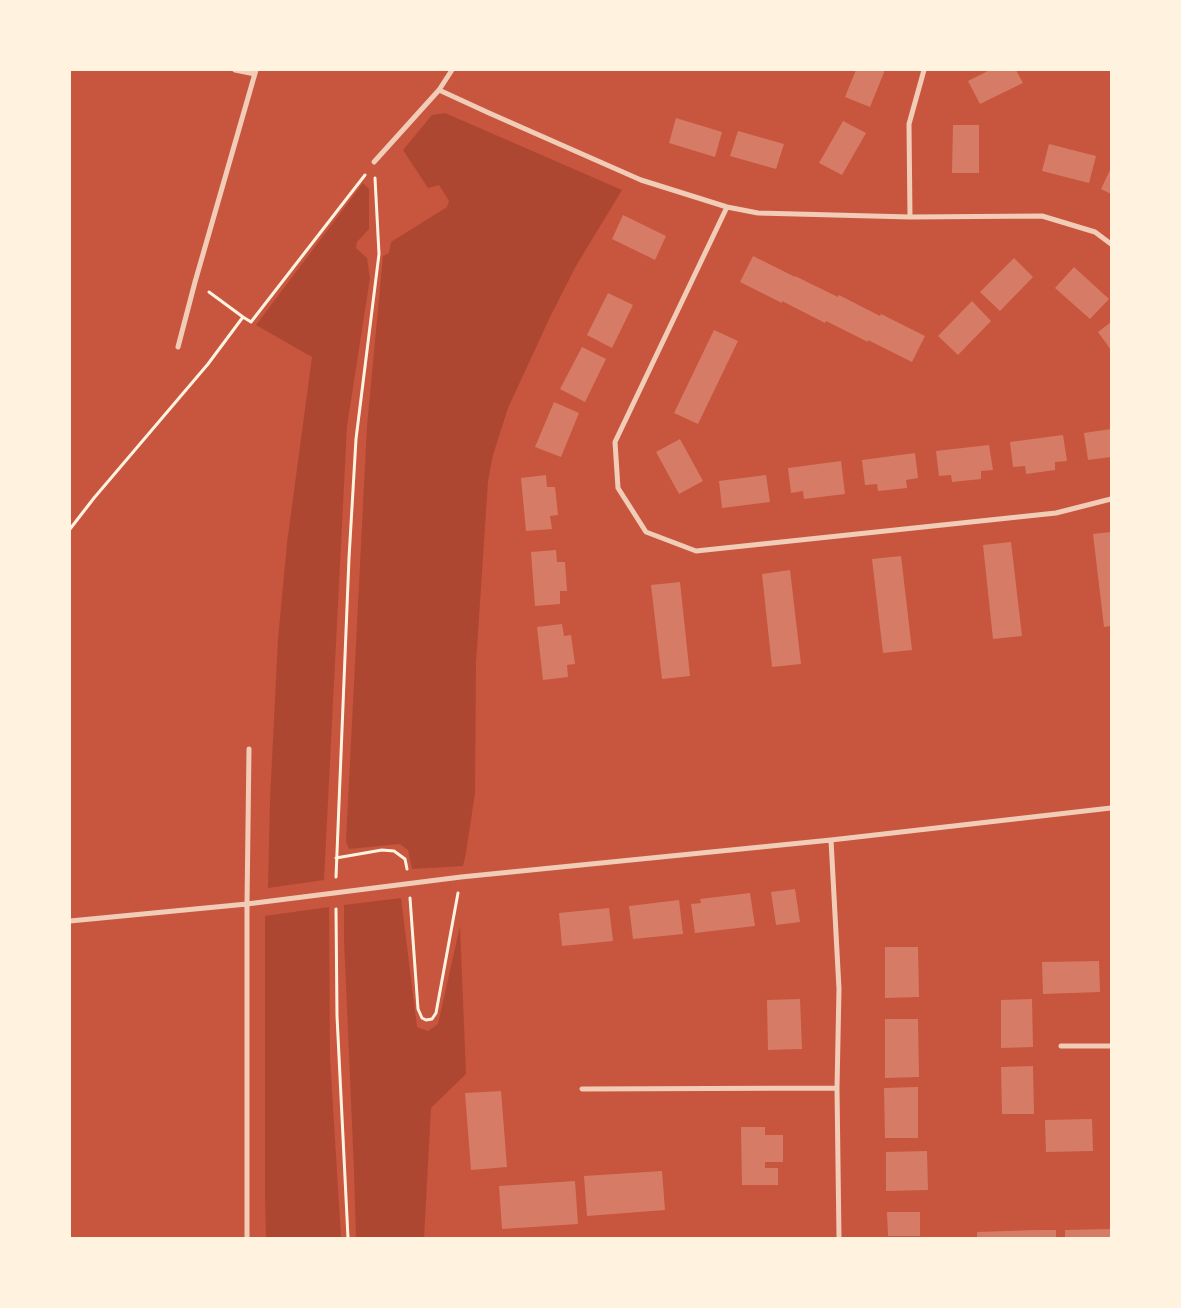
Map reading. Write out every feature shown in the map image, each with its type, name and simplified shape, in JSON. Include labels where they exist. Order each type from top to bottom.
[{"type":"street","points":[[178,347],[255,72],[235,70]]},
{"type":"street","points":[[374,162],[439,90],[452,70]]},
{"type":"street","points":[[910,217],[909,124],[924,70]]},
{"type":"street","points":[[439,90],[641,180],[727,207],[758,213],[910,217],[1042,216],[1095,232],[1111,244]]},
{"type":"street","points":[[727,207],[615,442],[618,488],[646,532],[696,551],[1056,513],[1111,499]]},
{"type":"street","points":[[247,1238],[247,904],[250,749]]},
{"type":"street","points":[[70,921],[247,904],[448,878],[832,840],[1111,808]]},
{"type":"street","points":[[832,840],[840,989],[837,1088],[840,1238]]},
{"type":"street","points":[[1061,1046],[1111,1046]]},
{"type":"street","points":[[582,1089],[837,1088]]},
{"type":"path","points":[[195,282],[251,322],[374,162]]},
{"type":"path","points":[[350,558],[356,439],[379,254],[374,162]]},
{"type":"path","points":[[70,530],[94,498],[208,364],[243,317]]},
{"type":"path","points":[[336,858],[382,850],[394,851],[405,859],[408,871]]},
{"type":"path","points":[[409,890],[418,1009],[422,1018],[432,1020],[436,1013],[460,877]]},
{"type":"shaded area","points":[[445,113],[622,190],[576,266],[551,315],[508,408],[493,455],[488,481],[476,663],[475,793],[463,866],[412,869],[408,850],[400,844],[349,849],[346,841],[367,426],[383,256],[389,253],[391,242],[447,207],[449,201],[439,185],[428,188],[403,150],[432,115]]},
{"type":"shaded area","points":[[363,183],[369,189],[369,229],[357,242],[356,248],[367,258],[370,278],[347,426],[324,880],[268,888],[270,800],[278,639],[287,543],[312,357],[256,325]]},
{"type":"shaded area","points":[[401,898],[417,1027],[428,1031],[438,1024],[460,926],[466,1074],[431,1108],[424,1238],[356,1238],[344,905]]},
{"type":"shaded area","points":[[329,907],[330,1057],[341,1238],[266,1238],[265,916]]},
{"type":"building","points":[[856,70],[885,70],[870,107],[845,97]]},
{"type":"building","points":[[990,70],[1016,70],[1023,83],[980,104],[968,81]]},
{"type":"building","points":[[676,118],[722,132],[715,157],[669,143]]},
{"type":"building","points":[[843,121],[866,133],[842,175],[819,163]]},
{"type":"building","points":[[953,125],[979,125],[979,173],[952,173]]},
{"type":"building","points":[[738,131],[784,144],[776,169],[730,156]]},
{"type":"building","points":[[1049,144],[1096,156],[1089,183],[1042,171]]},
{"type":"building","points":[[1111,168],[1111,194],[1101,189]]},
{"type":"building","points":[[623,215],[666,236],[655,260],[612,239]]},
{"type":"building","points":[[753,256],[925,336],[912,362],[740,282]]},
{"type":"building","points":[[1014,258],[1033,277],[1000,311],[980,292]]},
{"type":"building","points":[[1074,267],[1109,299],[1090,319],[1055,288]]},
{"type":"building","points":[[608,293],[633,305],[612,348],[587,335]]},
{"type":"building","points":[[972,301],[991,321],[958,355],[938,336]]},
{"type":"building","points":[[1111,322],[1111,350],[1098,332]]},
{"type":"building","points":[[714,330],[738,341],[698,424],[674,413]]},
{"type":"building","points":[[582,347],[606,359],[585,402],[560,389]]},
{"type":"building","points":[[554,402],[579,413],[561,457],[535,447]]},
{"type":"building","points":[[1111,429],[1111,457],[1088,460],[1084,433]]},
{"type":"building","points":[[1063,435],[1067,461],[1055,462],[1055,470],[1026,474],[1025,466],[1013,467],[1010,442]]},
{"type":"building","points":[[680,439],[703,481],[679,494],[656,452]]},
{"type":"building","points":[[989,445],[993,470],[981,471],[981,479],[952,482],[951,475],[939,476],[936,451]]},
{"type":"building","points":[[915,453],[918,478],[906,480],[907,488],[878,491],[877,484],[865,485],[862,460]]},
{"type":"building","points":[[841,461],[845,494],[804,499],[803,491],[791,493],[788,468]]},
{"type":"building","points":[[546,475],[547,487],[555,487],[558,515],[550,516],[552,529],[526,531],[521,478]]},
{"type":"building","points":[[766,475],[770,502],[722,508],[719,481]]},
{"type":"building","points":[[1111,532],[1111,626],[1104,627],[1093,534]]},
{"type":"building","points":[[1011,542],[1022,636],[993,639],[983,545]]},
{"type":"building","points":[[556,550],[557,562],[565,562],[567,591],[560,591],[560,604],[535,606],[531,552]]},
{"type":"building","points":[[901,556],[912,650],[883,653],[872,559]]},
{"type":"building","points":[[790,570],[801,664],[772,667],[762,574]]},
{"type":"building","points":[[680,582],[690,676],[662,679],[651,585]]},
{"type":"building","points":[[562,624],[564,636],[571,635],[575,664],[567,665],[568,677],[543,680],[537,627]]},
{"type":"building","points":[[795,889],[800,922],[776,925],[771,892]]},
{"type":"building","points":[[750,893],[755,926],[695,933],[691,904],[701,903],[700,899]]},
{"type":"building","points":[[679,900],[683,934],[633,939],[629,906]]},
{"type":"building","points":[[609,908],[613,941],[562,946],[559,913]]},
{"type":"building","points":[[885,947],[918,947],[919,997],[885,998]]},
{"type":"building","points":[[1099,961],[1100,992],[1043,994],[1042,962]]},
{"type":"building","points":[[800,999],[802,1049],[768,1050],[767,1000]]},
{"type":"building","points":[[1032,999],[1033,1047],[1001,1048],[1001,1000]]},
{"type":"building","points":[[885,1019],[918,1019],[919,1077],[885,1078]]},
{"type":"building","points":[[1033,1066],[1034,1114],[1002,1114],[1001,1067]]},
{"type":"building","points":[[918,1087],[918,1138],[885,1138],[884,1088]]},
{"type":"building","points":[[501,1091],[507,1167],[471,1170],[465,1093]]},
{"type":"building","points":[[1092,1119],[1093,1151],[1046,1152],[1045,1120]]},
{"type":"building","points":[[741,1127],[765,1127],[765,1135],[783,1135],[783,1162],[765,1162],[765,1168],[778,1168],[778,1185],[742,1185]]},
{"type":"building","points":[[927,1151],[928,1190],[886,1191],[886,1152]]},
{"type":"building","points":[[662,1171],[665,1210],[587,1216],[584,1176]]},
{"type":"building","points":[[575,1181],[578,1224],[502,1229],[499,1186]]},
{"type":"building","points":[[887,1212],[920,1212],[920,1236],[888,1236]]},
{"type":"building","points":[[1111,1229],[1111,1238],[1065,1238],[1065,1230]]},
{"type":"building","points":[[1056,1230],[1056,1238],[977,1238],[977,1232]]}]
